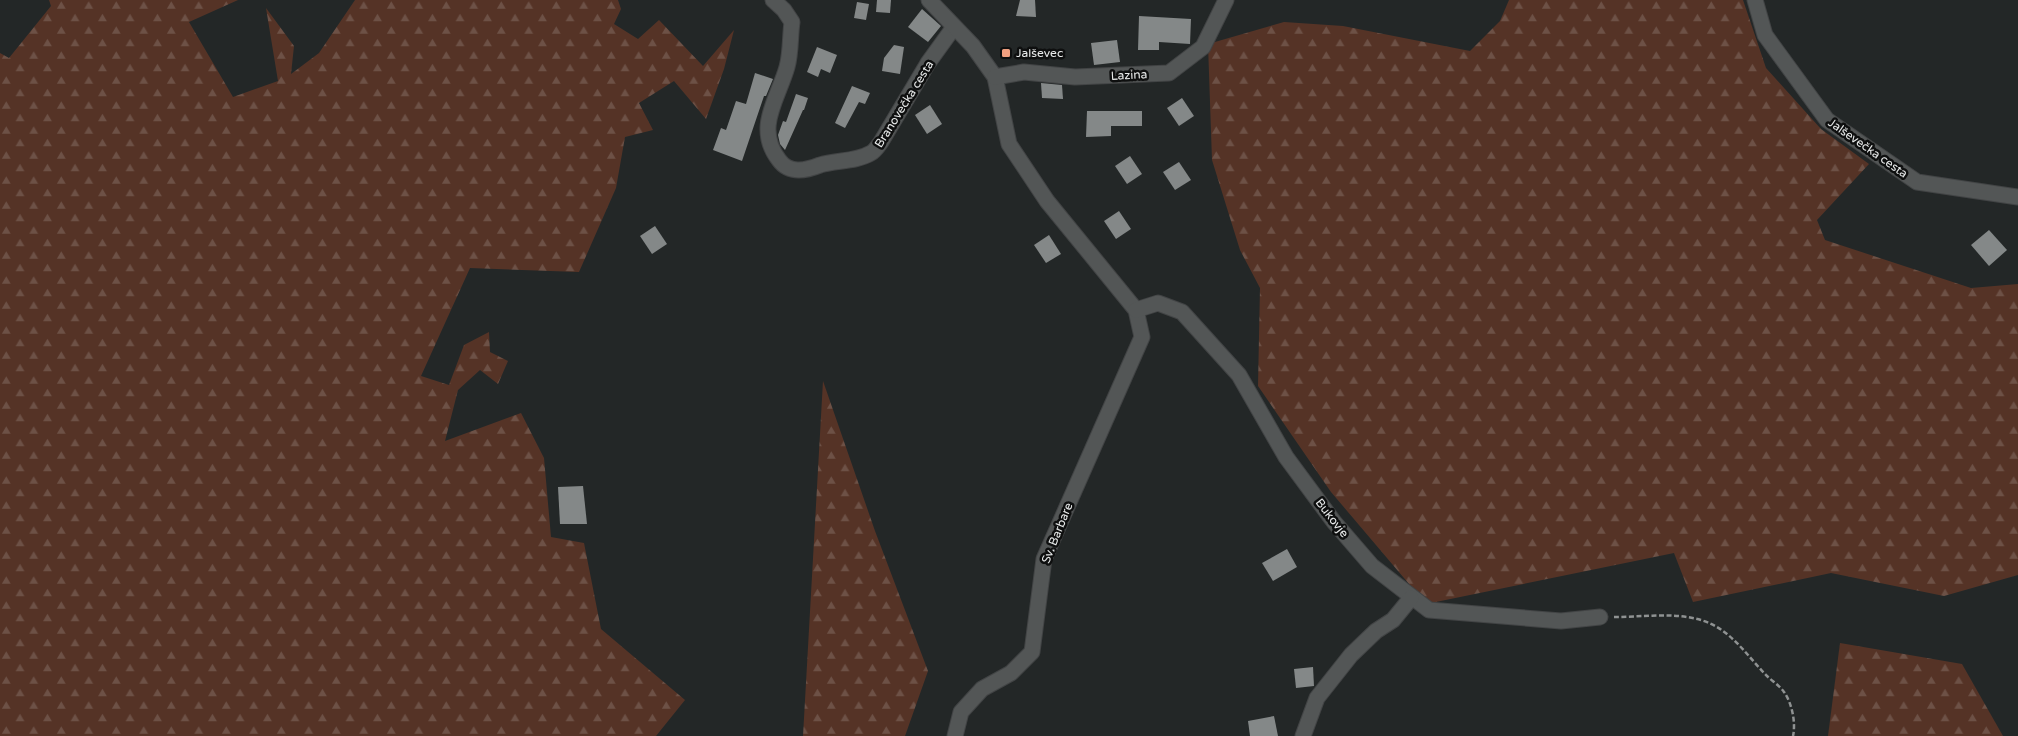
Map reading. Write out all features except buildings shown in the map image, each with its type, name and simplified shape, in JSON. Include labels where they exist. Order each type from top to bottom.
[{"type":"street","name":"Branovečka cesta","points":[[773,0],[784,10],[792,22],[787,66],[772,106],[767,135],[771,150],[783,166],[803,172],[828,162],[862,157],[873,153],[882,142],[901,106],[928,64],[954,27]]},
{"type":"street","points":[[929,0],[974,46],[995,77],[1009,144],[1047,202],[1136,310]]},
{"type":"street","name":"Lazina","points":[[995,77],[1024,72],[1076,77],[1169,73],[1203,47],[1226,0]]},
{"type":"street","name":"Jalševečka cesta","points":[[1755,0],[1765,35],[1826,120],[1917,182],[2018,198]]},
{"type":"street","name":"Bukovje","points":[[1136,310],[1158,302],[1182,312],[1239,375],[1286,456],[1334,522],[1372,566],[1429,610],[1561,621],[1600,617]]},
{"type":"street","name":"Sv. Barbare","points":[[955,736],[961,712],[971,700],[982,689],[1011,673],[1032,652],[1044,559],[1142,337],[1136,310]]},
{"type":"street","points":[[1303,736],[1317,698],[1351,655],[1376,631],[1393,620],[1411,598]]},
{"type":"path","points":[[1600,617],[1678,617],[1701,620],[1720,628],[1784,692],[1792,711],[1792,736]]},
{"type":"green space","points":[[49,0],[238,0],[189,22],[233,97],[278,81],[266,8],[294,46],[291,74],[319,53],[355,0],[618,0],[621,9],[614,24],[638,39],[659,20],[703,66],[734,30],[724,69],[706,119],[674,81],[639,103],[653,130],[625,137],[616,188],[579,272],[470,268],[421,376],[449,385],[464,345],[489,332],[490,352],[508,361],[498,384],[480,370],[458,390],[445,441],[521,413],[544,458],[551,537],[584,543],[601,629],[685,700],[656,736],[0,736],[0,53],[9,58],[51,6]]},
{"type":"green space","points":[[1509,0],[1743,0],[1766,68],[1821,129],[1869,164],[1817,220],[1825,240],[1971,288],[2018,284],[2018,575],[1944,596],[1831,573],[1693,602],[1674,553],[1426,604],[1331,492],[1258,386],[1260,288],[1240,250],[1212,160],[1208,44],[1284,22],[1343,26],[1470,51],[1500,21]]},
{"type":"green space","points":[[823,381],[875,531],[928,671],[905,736],[803,736]]},
{"type":"green space","points":[[1840,643],[1962,664],[2003,736],[1828,736]]},
{"type":"place","name":"Jalševec","points":[[1006,53]]}]
